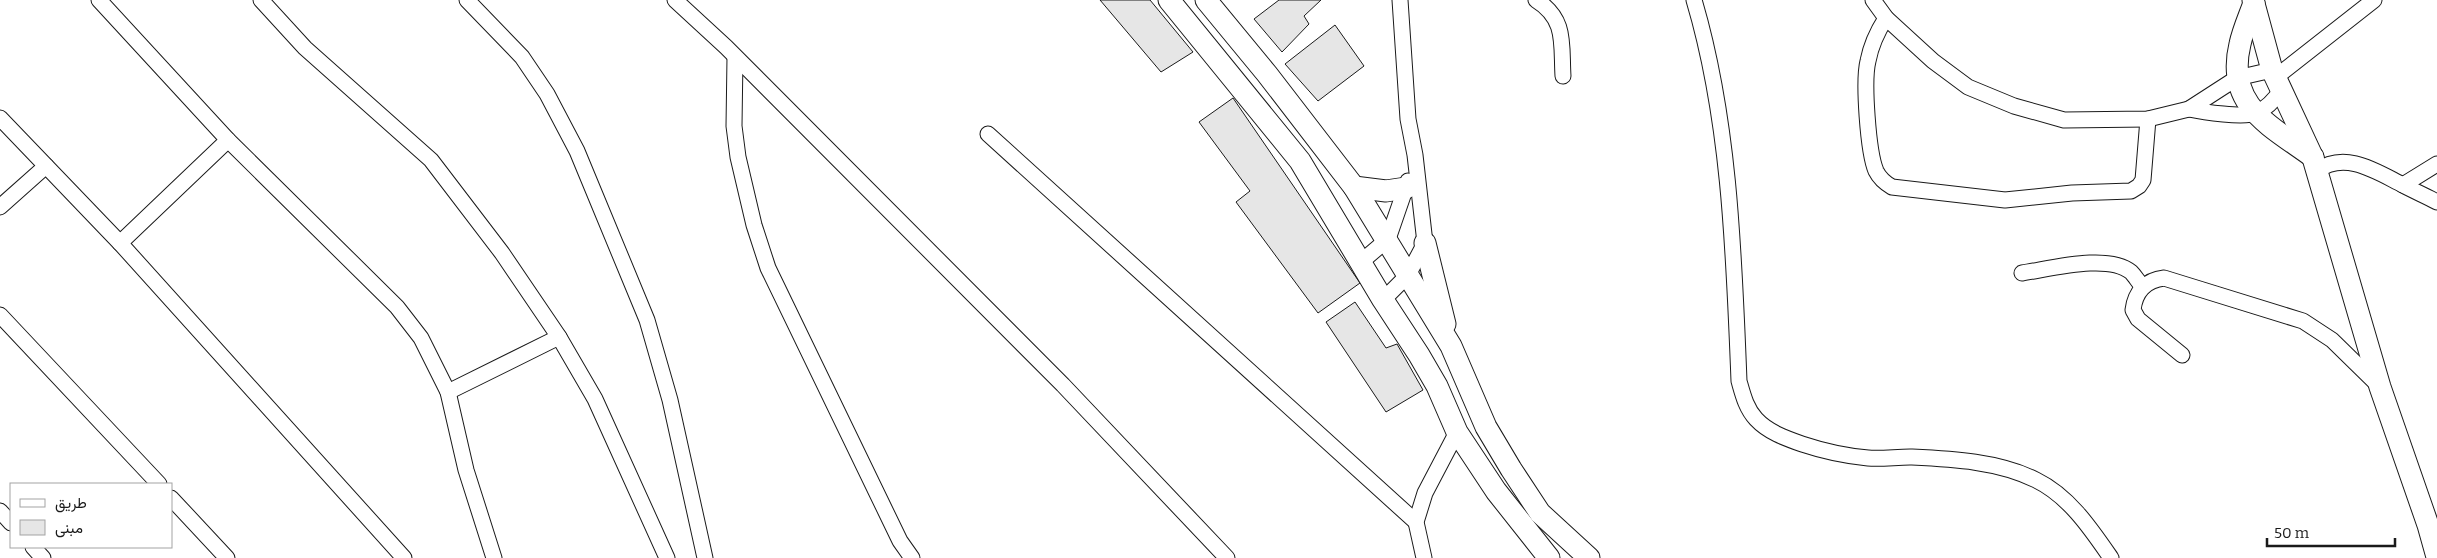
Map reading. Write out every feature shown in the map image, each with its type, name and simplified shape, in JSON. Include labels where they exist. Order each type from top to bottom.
[{"type":"main road","points":[[1169,0],[1300,161],[1437,386],[1457,432],[1496,491],[1549,558]]},
{"type":"main road","points":[[1206,0],[1267,74],[1354,187],[1388,239],[1450,346],[1486,427],[1511,470],[1540,513],[1589,558]]},
{"type":"main road","points":[[2254,2],[2277,79],[2315,164],[2380,387],[2428,525],[2437,557]]},
{"type":"main road","points":[[2254,2],[2240,44],[2237,78],[2244,98],[2255,114],[2315,164]]},
{"type":"main road","points":[[1354,187],[1386,191],[1406,188]]},
{"type":"main road","points":[[1425,243],[1450,346]]},
{"type":"street","points":[[99,0],[228,140],[397,307],[421,338],[448,392],[466,470],[494,558]]},
{"type":"street","points":[[261,0],[305,48],[431,160],[502,253],[559,337],[595,399],[666,558]]},
{"type":"street","points":[[467,0],[522,57],[547,94],[578,151],[647,320],[670,400],[704,558]]},
{"type":"street","points":[[675,0],[736,56],[1070,392],[1227,558]]},
{"type":"street","points":[[1383,300],[1408,275],[1425,243],[1415,155],[1408,119],[1400,0]]},
{"type":"street","points":[[1536,0],[1551,11],[1560,25],[1563,76]]},
{"type":"street","points":[[1694,0],[1710,59],[1722,145],[1731,232],[1739,381],[1745,402],[1755,418],[1770,431],[1784,438],[1837,454],[1868,458],[1908,457],[1990,464],[2036,480],[2066,501],[2090,527],[2111,558]]},
{"type":"street","points":[[1873,0],[1886,18],[1933,61],[1968,87],[2014,106],[2064,120],[2148,119],[2189,109],[2237,78],[2277,79]]},
{"type":"street","points":[[2189,109],[2219,114],[2255,114],[2270,103],[2277,79],[2374,0]]},
{"type":"street","points":[[1886,18],[1872,47],[1866,82],[1872,152],[1876,170],[1882,181],[1892,187],[2004,200],[2072,193],[2131,191],[2140,186],[2143,180],[2148,119]]},
{"type":"street","points":[[736,56],[734,126],[738,157],[754,225],[768,268],[900,541],[912,558]]},
{"type":"street","points":[[0,118],[120,243],[404,558]]},
{"type":"street","points":[[988,134],[1416,522]]},
{"type":"street","points":[[120,243],[228,140]]},
{"type":"street","points":[[1361,262],[1388,239],[1406,188],[1415,155]]},
{"type":"street","points":[[2315,164],[2352,163],[2371,167],[2437,202]]},
{"type":"street","points":[[2403,185],[2437,164]]},
{"type":"street","points":[[0,207],[46,166]]},
{"type":"street","points":[[2022,273],[2098,262],[2118,266],[2130,272],[2143,288]]},
{"type":"street","points":[[2182,355],[2138,319],[2133,310],[2137,293],[2156,279],[2164,278],[2303,320],[2332,340],[2380,387]]},
{"type":"street","points":[[0,315],[158,483]]},
{"type":"street","points":[[448,392],[559,337]]},
{"type":"street","points":[[1424,558],[1416,522],[1425,493],[1457,432]]},
{"type":"street","points":[[172,499],[227,558]]},
{"type":"street","points":[[0,511],[10,522]]},
{"type":"street","points":[[34,548],[44,558]]},
{"type":"building","points":[[1100,0],[1150,0],[1193,52],[1161,72]]},
{"type":"building","points":[[1279,0],[1321,0],[1304,16],[1309,24],[1282,52],[1254,19]]},
{"type":"building","points":[[1335,25],[1364,66],[1318,101],[1285,64]]},
{"type":"building","points":[[1233,98],[1360,283],[1318,313],[1236,202],[1250,191],[1199,122]]},
{"type":"building","points":[[1355,302],[1386,348],[1397,344],[1423,390],[1386,412],[1326,322]]}]
